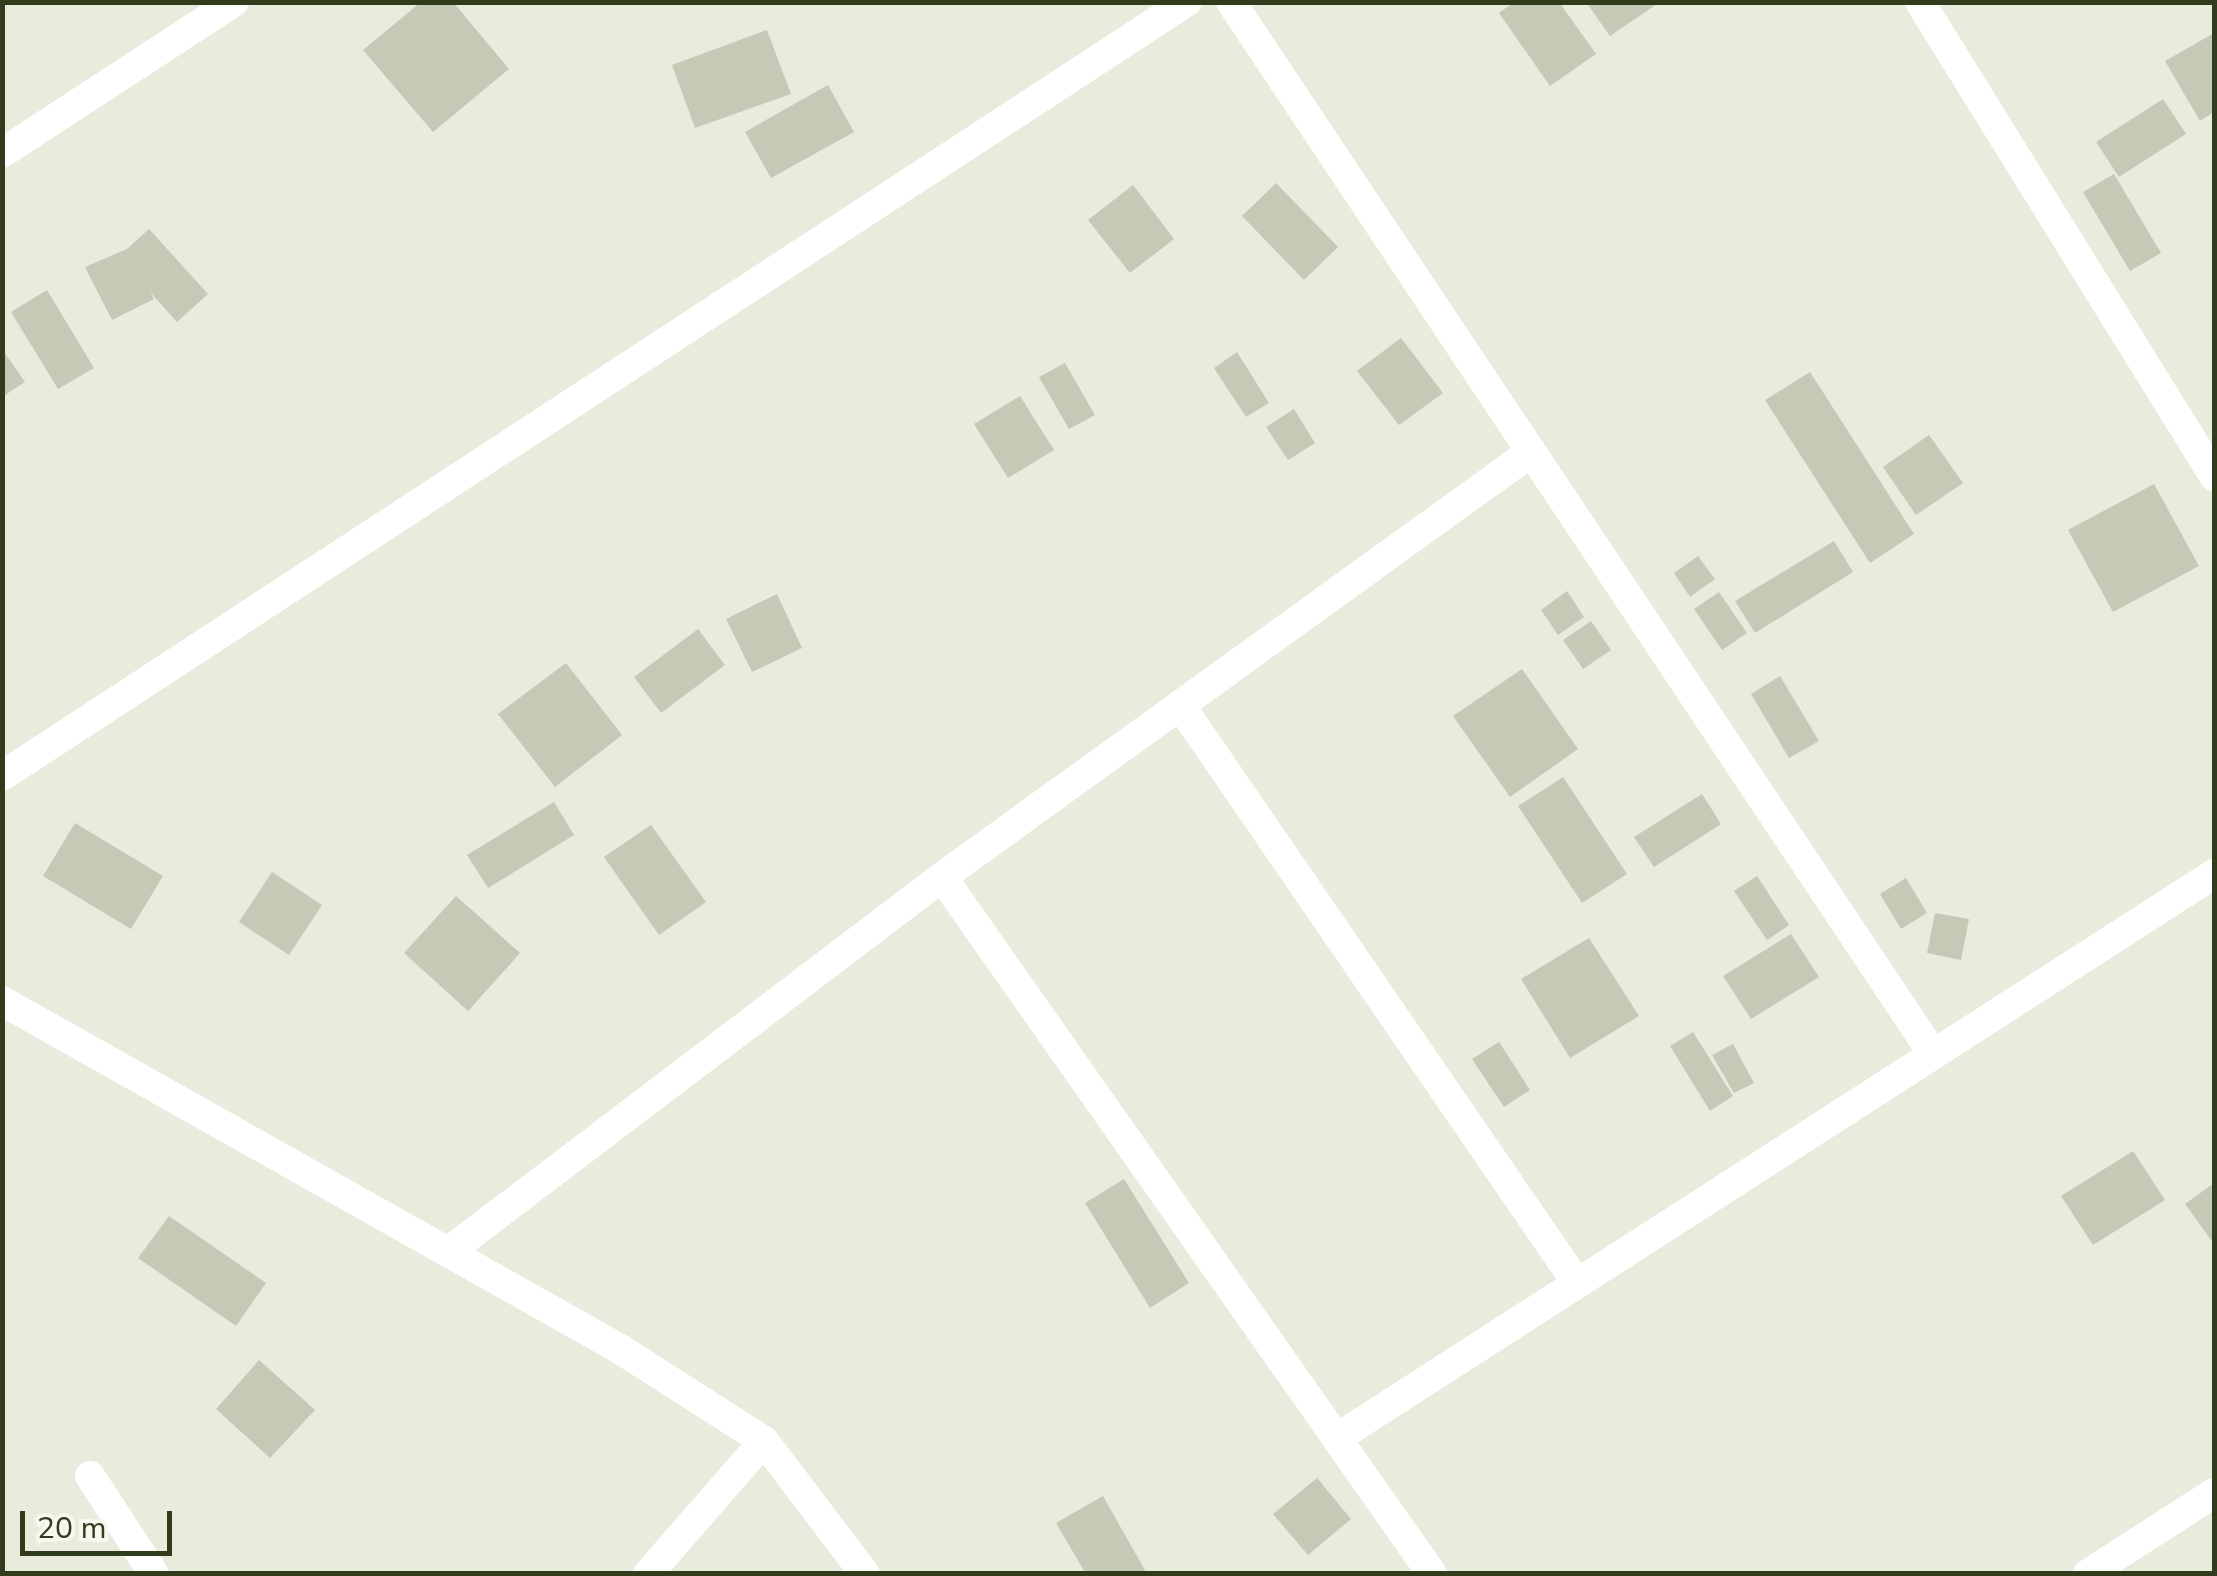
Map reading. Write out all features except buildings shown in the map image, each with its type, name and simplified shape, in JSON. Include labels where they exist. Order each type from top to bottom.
[{"type":"street","points":[[2,152],[234,2]]},
{"type":"street","points":[[2,776],[1186,2]]},
{"type":"street","points":[[1231,2],[1933,1054]]},
{"type":"street","points":[[1920,2],[2214,476]]},
{"type":"street","points":[[448,1252],[942,876],[1532,452]]},
{"type":"street","points":[[1180,705],[1577,1284]]},
{"type":"street","points":[[1337,1438],[2214,874]]},
{"type":"street","points":[[942,876],[1432,1574]]},
{"type":"street","points":[[2,1001],[448,1252],[764,1440],[866,1574]]},
{"type":"street","points":[[648,1574],[764,1440]]},
{"type":"street","points":[[90,1476],[154,1574]]},
{"type":"street","points":[[2088,1574],[2214,1493]]}]
